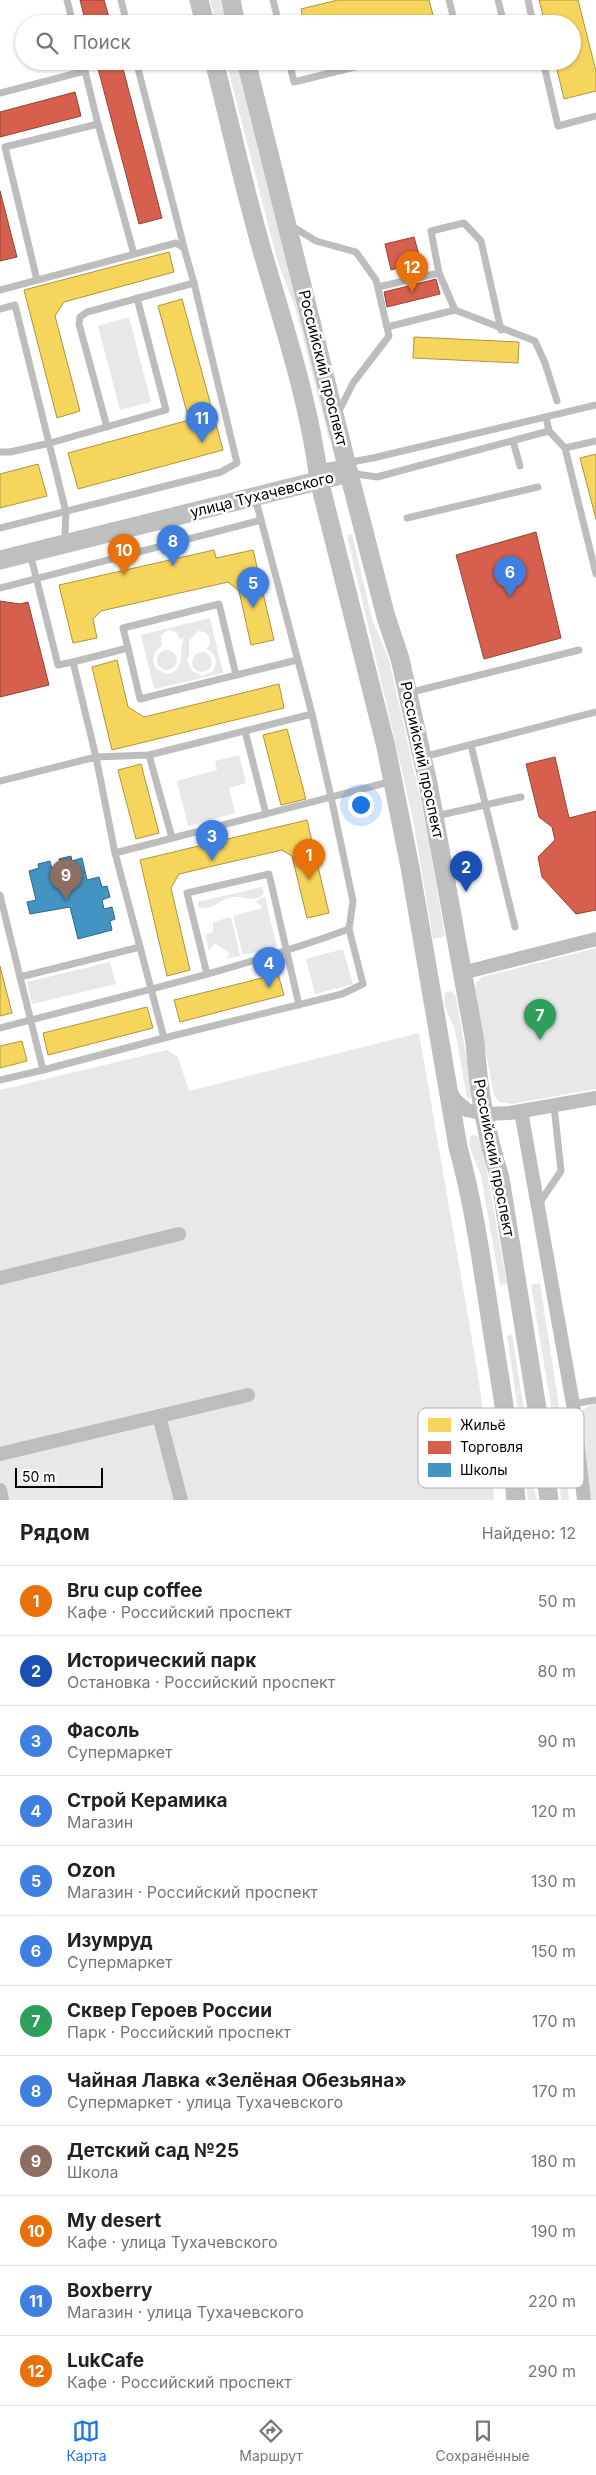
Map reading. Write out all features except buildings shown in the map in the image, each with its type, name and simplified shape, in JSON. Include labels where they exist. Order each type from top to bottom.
[{"type":"main road","points":[[199,0],[203,15]]},
{"type":"main road","points":[[230,0],[234,15]]},
{"type":"main road","name":"Российский проспект","points":[[216,70],[267,270],[282,313],[315,445],[318,474],[393,781],[487,1290],[506,1408]]},
{"type":"main road","name":"Российский проспект","points":[[248,70],[335,418],[408,693],[422,757],[462,973],[491,1152],[500,1178],[537,1408]]},
{"type":"main road","name":"улица Тухачевского","points":[[0,560],[254,497],[318,474],[348,467]]},
{"type":"street","points":[[462,973],[596,939]]},
{"type":"street","points":[[448,1087],[455,1100],[466,1110],[485,1114],[516,1112],[596,1098]]},
{"type":"street","points":[[500,1178],[496,1129],[516,1112]]},
{"type":"street","points":[[516,1112],[538,1205],[573,1408]]},
{"type":"street","points":[[0,1278],[180,1234]]},
{"type":"street","points":[[0,1454],[248,1395]]},
{"type":"street","points":[[159,1416],[181,1500]]},
{"type":"street","points":[[0,1490],[2,1500]]},
{"type":"lane","points":[[67,0],[71,15]]},
{"type":"lane","points":[[121,0],[125,15]]},
{"type":"lane","points":[[272,0],[276,15]]},
{"type":"lane","points":[[449,0],[453,15]]},
{"type":"lane","points":[[498,0],[502,15]]},
{"type":"lane","points":[[528,0],[532,15]]},
{"type":"lane","points":[[0,528],[221,472],[237,463],[194,282],[138,70]]},
{"type":"lane","points":[[291,70],[294,82],[343,70]]},
{"type":"lane","points":[[545,70],[558,126],[596,116]]},
{"type":"lane","points":[[0,93],[85,71],[134,254]]},
{"type":"lane","points":[[37,280],[5,147],[98,124]]},
{"type":"lane","points":[[286,222],[316,241],[356,252],[376,280],[378,287],[389,336],[353,383],[335,418]]},
{"type":"lane","points":[[455,310],[439,273],[431,231],[464,223],[481,241],[501,330]]},
{"type":"lane","points":[[0,290],[176,243],[184,248]]},
{"type":"lane","points":[[378,287],[439,273]]},
{"type":"lane","points":[[107,427],[80,324],[80,317],[87,312],[194,282]]},
{"type":"lane","points":[[0,452],[10,452],[50,443],[166,410],[137,298]]},
{"type":"lane","points":[[0,309],[15,305],[66,512],[65,533],[68,543]]},
{"type":"lane","points":[[387,327],[455,310],[535,342],[545,363],[557,401]]},
{"type":"lane","points":[[348,467],[373,458],[596,405]]},
{"type":"lane","points":[[546,417],[549,431],[565,448],[596,574]]},
{"type":"lane","points":[[348,467],[378,477],[549,431]]},
{"type":"lane","points":[[513,441],[520,466]]},
{"type":"lane","points":[[565,448],[596,441]]},
{"type":"lane","points":[[407,518],[538,487]]},
{"type":"lane","points":[[0,1080],[342,994],[363,984],[349,929],[353,901],[331,797],[312,714],[254,497]]},
{"type":"lane","points":[[0,588],[261,520]]},
{"type":"lane","points":[[30,553],[58,665],[128,648]]},
{"type":"lane","points":[[236,676],[219,604],[123,628],[140,699],[236,676],[297,660]]},
{"type":"lane","points":[[408,693],[579,650]]},
{"type":"lane","points":[[73,662],[96,756],[115,853],[164,1038]]},
{"type":"lane","points":[[422,757],[596,712]]},
{"type":"lane","points":[[0,781],[96,756],[150,755],[312,714]]},
{"type":"lane","points":[[245,731],[266,814]]},
{"type":"lane","points":[[471,745],[515,927]]},
{"type":"lane","points":[[150,755],[172,838]]},
{"type":"lane","points":[[115,853],[393,781]]},
{"type":"lane","points":[[434,816],[521,797]]},
{"type":"lane","points":[[207,974],[188,893],[269,874],[299,1005]]},
{"type":"lane","points":[[0,895],[43,1070]]},
{"type":"lane","points":[[0,1028],[152,990],[287,952],[349,929]]},
{"type":"lane","points":[[20,977],[140,947]]},
{"type":"lane","points":[[538,1205],[561,1170],[554,1106]]},
{"type":"lane","points":[[573,1404],[596,1400]]},
{"type":"shaded area","points":[[210,0],[222,0],[226,15],[214,15]]},
{"type":"shaded area","points":[[228,70],[240,70],[335,438],[329,439],[295,307],[278,263]]},
{"type":"shaded area","points":[[129,317],[151,402],[120,410],[98,326]]},
{"type":"shaded area","points":[[352,534],[372,619],[389,660],[426,825],[445,936],[433,939],[413,819],[347,535]]},
{"type":"shaded area","points":[[210,618],[223,673],[154,689],[141,635]],"holes":[[[168,630],[176,632],[180,639],[184,637],[180,664],[173,672],[167,674],[156,669],[153,659],[157,650],[162,646],[161,635]],[[198,631],[209,636],[210,644],[206,649],[216,658],[213,671],[202,676],[192,671],[187,661],[189,656],[189,639]]]},
{"type":"shaded area","points":[[167,650],[174,653],[177,660],[174,667],[167,670],[160,667],[157,660],[160,653]]},
{"type":"shaded area","points":[[202,652],[209,655],[212,662],[209,669],[202,672],[195,669],[192,662],[195,655]]},
{"type":"shaded area","points":[[239,755],[246,783],[229,788],[235,813],[188,826],[177,781],[217,770],[215,761]]},
{"type":"shaded area","points":[[262,887],[264,894],[256,898],[233,897],[204,908],[199,908],[197,902]]},
{"type":"shaded area","points":[[265,897],[277,947],[243,955],[233,916],[263,908],[256,901]]},
{"type":"shaded area","points":[[231,917],[240,956],[226,959],[230,953],[214,943],[209,951],[205,935],[213,932],[213,922]]},
{"type":"shaded area","points":[[596,948],[596,1089],[512,1104],[499,1102],[494,1095],[474,991],[477,982],[482,977]]},
{"type":"shaded area","points":[[343,949],[353,984],[315,994],[306,959]]},
{"type":"shaded area","points":[[110,962],[116,984],[32,1004],[27,982]]},
{"type":"shaded area","points":[[451,991],[456,997],[473,1095],[470,1099],[467,1098],[455,1030],[444,1004],[445,993]]},
{"type":"shaded area","points":[[419,1033],[483,1408],[418,1408],[418,1488],[493,1488],[494,1500],[0,1500],[0,1090],[167,1050],[178,1057],[189,1091]]},
{"type":"shaded area","points":[[471,1136],[479,1137],[482,1143],[507,1284],[500,1285],[481,1176],[469,1145]]},
{"type":"shaded area","points":[[540,1283],[559,1408],[551,1408],[531,1285]]},
{"type":"shaded area","points":[[512,1334],[524,1408],[518,1408],[507,1336]]},
{"type":"shaded area","points":[[596,1403],[596,1500],[589,1500],[584,1453],[584,1409]]},
{"type":"shaded area","points":[[527,1488],[534,1488],[537,1500],[528,1500]]},
{"type":"shaded area","points":[[560,1488],[568,1488],[569,1500],[561,1500]]},
{"type":"place","name":"LukCafe","points":[[412,292]]},
{"type":"place","name":"Boxberry","points":[[202,443]]},
{"type":"place","name":"Чайная Лавка «Зелёная Обезьяна»","points":[[173,566]]},
{"type":"place","name":"My desert","points":[[124,575]]},
{"type":"place","name":"Изумруд","points":[[510,597]]},
{"type":"place","name":"Ozon","points":[[253,608]]},
{"type":"place","name":"Фасоль","points":[[212,861]]},
{"type":"place","name":"Bru cup coffee","points":[[309,880]]},
{"type":"place","name":"Исторический парк","points":[[466,892]]},
{"type":"place","name":"Детский сад №25","points":[[66,900]]},
{"type":"place","name":"Строй Керамика","points":[[269,988]]},
{"type":"place","name":"Сквер Героев России","points":[[540,1040]]}]
